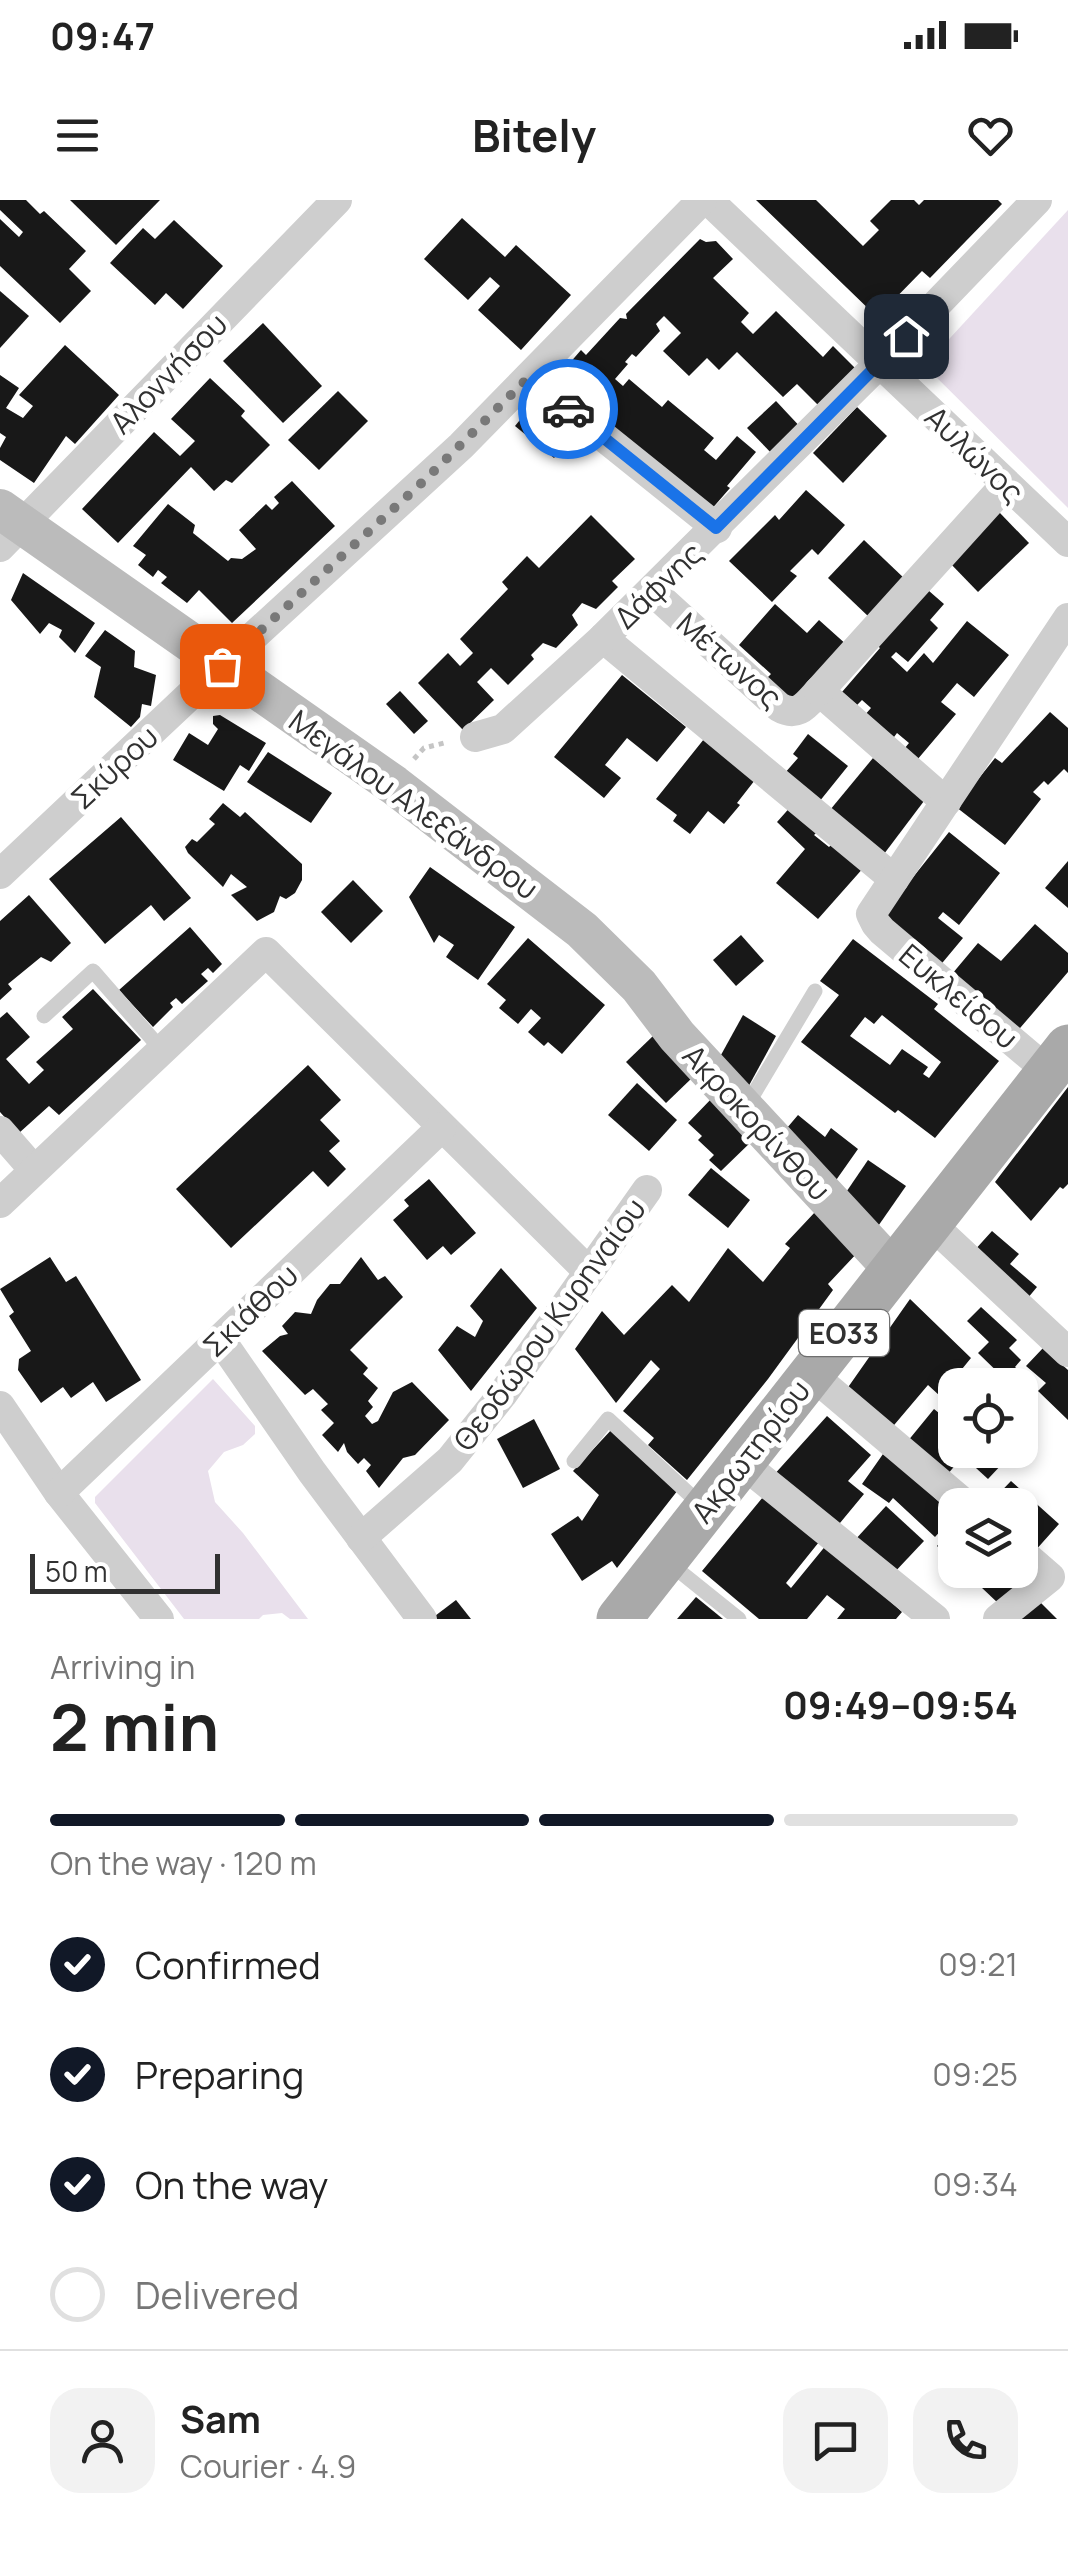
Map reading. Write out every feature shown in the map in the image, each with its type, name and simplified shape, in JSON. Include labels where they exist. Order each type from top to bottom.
[{"type":"main road","name":"Μεγάλου Αλεξάνδρου","points":[[7,527],[222,666],[394,784],[561,912],[624,971]]},
{"type":"main road","name":"Ακροκορίνθου","points":[[624,971],[677,1036],[894,1270]]},
{"type":"main road","name":"Ακρωτηρίου","points":[[618,1619],[1058,1060]]},
{"type":"street","name":"Αλοννήσου","points":[[7,527],[337,200]]},
{"type":"street","name":"Αυλώνος","points":[[705,200],[1068,542]]},
{"type":"street","name":"Σκύρου","points":[[0,874],[422,484],[705,200]]},
{"type":"street","name":"Δάφνης","points":[[475,737],[503,729],[603,638],[880,363],[1037,200]]},
{"type":"street","points":[[529,377],[716,528]]},
{"type":"street","points":[[819,691],[1006,484]]},
{"type":"street","name":"Μέτωνος","points":[[652,590],[779,707],[799,711],[819,691],[946,802]]},
{"type":"street","points":[[603,638],[894,880],[1068,618]]},
{"type":"street","name":"Ευκλείδου","points":[[894,880],[871,914],[882,931],[1058,1060]]},
{"type":"street","points":[[0,1203],[266,952],[590,1272]]},
{"type":"street","name":"Σκιάθου","points":[[59,1493],[442,1127]]},
{"type":"street","points":[[0,1130],[34,1170]]},
{"type":"street","name":"Θεοδώρου Κυρηναίου","points":[[360,1538],[461,1447],[648,1190]]},
{"type":"street","points":[[930,1224],[1068,1352]]},
{"type":"street","points":[[220,1339],[422,1619]]},
{"type":"street","points":[[810,1374],[946,1488]]},
{"type":"street","points":[[0,1406],[59,1493],[160,1619]]},
{"type":"street","points":[[740,1462],[935,1619]]},
{"type":"street","points":[[1038,1566],[1050,1576],[1038,1586]]},
{"type":"street","points":[[998,1619],[1035,1588]]},
{"type":"lane","points":[[44,1016],[93,971],[161,1049]]},
{"type":"lane","points":[[744,1108],[815,991]]},
{"type":"lane","points":[[574,1461],[608,1420],[704,1508]]},
{"type":"lane","points":[[664,1559],[740,1619]]},
{"type":"path","points":[[394,784],[424,748],[475,737]]},
{"type":"shaded area","points":[[1068,210],[1068,508],[927,368],[927,363]]},
{"type":"shaded area","points":[[213,1379],[255,1426],[255,1434],[243,1445],[224,1452],[208,1471],[215,1502],[308,1619],[290,1619],[282,1613],[259,1619],[184,1619],[95,1503],[95,1497]]},
{"type":"building","points":[[0,200],[26,200],[40,214],[44,211],[86,251],[69,269],[91,291],[60,323],[0,266],[0,219],[19,237],[23,232],[0,210]]},
{"type":"building","points":[[70,200],[160,200],[116,245]]},
{"type":"building","points":[[756,200],[816,200],[863,246],[879,230],[870,221],[891,200],[914,200],[919,205],[924,200],[998,200],[1002,204],[930,278],[922,271],[877,317]]},
{"type":"building","points":[[462,218],[505,257],[516,245],[571,295],[521,350],[478,310],[500,286],[490,277],[468,300],[424,259]]},
{"type":"building","points":[[174,220],[223,266],[183,309],[166,293],[155,305],[110,263],[143,228],[155,239]]},
{"type":"building","points":[[700,239],[716,241],[733,259],[713,278],[749,313],[741,322],[753,334],[776,311],[823,357],[833,346],[856,369],[820,407],[797,384],[783,397],[737,352],[719,370],[707,358],[689,376],[663,351],[681,333],[664,316],[656,324],[660,331],[636,357],[632,354],[615,379],[623,386],[629,379],[662,407],[668,400],[714,438],[704,450],[716,460],[737,436],[756,452],[710,511],[556,379],[581,350],[586,355],[620,318],[627,319],[626,314]]},
{"type":"building","points":[[0,291],[29,316],[0,348]]},
{"type":"building","points":[[263,323],[322,386],[283,423],[223,361]]},
{"type":"building","points":[[65,345],[119,395],[75,444],[66,436],[34,483],[0,460],[0,448],[6,437],[0,433],[0,375],[19,388],[6,408],[23,418],[33,406],[19,395]]},
{"type":"building","points":[[210,378],[245,411],[241,416],[270,445],[232,483],[226,480],[214,491],[191,467],[118,543],[82,509],[154,432],[180,456],[195,441],[171,419]]},
{"type":"building","points":[[338,391],[368,421],[319,470],[288,440]]},
{"type":"building","points":[[541,394],[589,433],[570,457],[561,450],[554,458],[515,426]]},
{"type":"building","points":[[776,401],[804,431],[776,458],[747,428]]},
{"type":"building","points":[[857,407],[887,436],[843,483],[813,453]]},
{"type":"building","points":[[292,481],[335,526],[232,623],[199,590],[187,603],[161,583],[167,577],[158,570],[153,577],[138,565],[146,555],[133,546],[168,504],[195,525],[193,533],[228,561],[242,559],[256,549],[239,530],[266,504],[272,510],[279,503],[274,497]]},
{"type":"building","points":[[806,490],[845,525],[818,555],[812,549],[790,571],[797,576],[772,602],[729,561],[775,515],[779,520]]},
{"type":"building","points":[[999,512],[1029,543],[978,592],[948,561]]},
{"type":"building","points":[[591,515],[635,559],[612,581],[618,587],[596,609],[582,603],[572,615],[578,625],[556,648],[543,643],[531,655],[534,659],[508,685],[491,668],[477,682],[494,700],[463,730],[418,683],[448,653],[460,666],[473,653],[460,639],[508,589],[502,582],[527,556],[539,568]]},
{"type":"building","points":[[864,540],[906,580],[870,618],[828,578]]},
{"type":"building","points":[[23,573],[95,623],[75,653],[59,637],[62,630],[49,623],[40,634],[11,600]]},
{"type":"building","points":[[921,584],[944,604],[930,620],[938,628],[908,662],[896,652],[891,657],[907,672],[924,653],[933,663],[967,621],[1009,655],[974,697],[957,683],[941,702],[956,714],[917,760],[904,749],[909,743],[897,733],[891,741],[863,717],[871,708],[862,700],[857,705],[842,692],[880,648],[872,641]]},
{"type":"building","points":[[775,604],[807,633],[819,620],[848,646],[797,704],[767,678],[771,674],[739,645]]},
{"type":"building","points":[[105,630],[135,651],[134,667],[156,675],[151,706],[142,704],[140,717],[131,727],[94,697],[101,667],[85,656]]},
{"type":"building","points":[[622,675],[686,727],[657,762],[627,738],[605,765],[621,778],[604,798],[554,757]]},
{"type":"building","points":[[400,691],[428,721],[414,734],[386,704]]},
{"type":"building","points":[[1050,712],[1068,728],[1068,773],[1064,769],[1048,785],[1044,781],[1033,792],[1041,799],[1005,845],[956,807],[995,758],[1002,763]]},
{"type":"building","points":[[220,715],[266,743],[249,771],[240,765],[224,791],[173,760],[189,733],[208,745],[218,729],[213,716]]},
{"type":"building","points":[[808,734],[848,766],[819,802],[784,774],[798,758],[793,754]]},
{"type":"building","points":[[704,739],[755,780],[724,824],[708,811],[690,834],[673,821],[677,815],[656,799]]},
{"type":"building","points":[[268,752],[332,793],[311,823],[247,782]]},
{"type":"building","points":[[873,758],[924,801],[884,854],[830,810]]},
{"type":"building","points":[[223,803],[240,817],[245,812],[302,864],[302,880],[295,893],[286,899],[280,896],[274,912],[257,921],[231,895],[247,887],[231,874],[223,887],[185,847],[192,839],[197,842],[215,824],[209,819]]},
{"type":"building","points":[[793,804],[821,828],[814,835],[829,847],[836,840],[865,866],[818,919],[776,883],[805,849],[777,822]]},
{"type":"building","points":[[121,817],[191,898],[164,921],[151,905],[105,944],[49,879]]},
{"type":"building","points":[[949,832],[1000,873],[959,925],[943,912],[938,918],[963,938],[938,968],[879,920]]},
{"type":"building","points":[[1068,861],[1068,908],[1045,888]]},
{"type":"building","points":[[430,867],[515,927],[478,980],[446,957],[454,945],[439,935],[434,943],[409,897]]},
{"type":"building","points":[[353,880],[383,911],[351,943],[321,912]]},
{"type":"building","points":[[29,895],[71,943],[51,962],[41,957],[8,984],[12,989],[0,1000],[0,921]]},
{"type":"building","points":[[1035,924],[1068,953],[1068,972],[1015,1034],[947,980],[978,943],[1001,961]]},
{"type":"building","points":[[190,927],[222,964],[213,973],[208,968],[201,974],[208,981],[182,1004],[176,998],[170,1003],[173,1007],[153,1027],[119,990]]},
{"type":"building","points":[[741,935],[764,961],[736,986],[713,960]]},
{"type":"building","points":[[528,938],[605,1005],[562,1054],[548,1042],[544,1046],[528,1032],[541,1018],[531,1009],[518,1024],[499,1008],[506,1000],[487,984]]},
{"type":"building","points":[[853,939],[938,1004],[934,1009],[999,1061],[935,1138],[801,1042],[839,995],[820,981]],"holes":[[[882,1015],[941,1062],[929,1078],[923,1074],[928,1067],[902,1049],[890,1065],[850,1036],[865,1017],[874,1024]]]},
{"type":"building","points":[[93,989],[141,1040],[59,1115],[49,1106],[19,1133],[0,1112],[0,1018],[7,1012],[30,1037],[6,1059],[29,1084],[44,1070],[36,1062],[73,1029],[62,1017]]},
{"type":"building","points":[[743,1015],[776,1036],[746,1091],[716,1064]]},
{"type":"building","points":[[653,1036],[693,1077],[666,1103],[626,1062]]},
{"type":"building","points":[[308,1065],[341,1100],[320,1120],[340,1141],[329,1151],[346,1169],[328,1187],[313,1171],[231,1248],[176,1189]]},
{"type":"building","points":[[637,1083],[677,1120],[649,1151],[608,1115]]},
{"type":"building","points":[[1068,1087],[1068,1184],[1060,1187],[1031,1221],[995,1182]]},
{"type":"building","points":[[713,1097],[754,1139],[721,1171],[709,1160],[714,1155],[698,1140],[702,1136],[688,1123]]},
{"type":"building","points":[[798,1115],[825,1137],[831,1128],[858,1149],[827,1193],[781,1135]]},
{"type":"building","points":[[868,1160],[906,1186],[874,1232],[836,1207]]},
{"type":"building","points":[[711,1168],[750,1200],[728,1228],[688,1195]]},
{"type":"building","points":[[429,1179],[476,1233],[451,1255],[443,1246],[427,1260],[393,1220],[409,1206],[404,1200]]},
{"type":"building","points":[[816,1211],[859,1251],[828,1284],[833,1290],[687,1480],[648,1445],[654,1438],[623,1411],[660,1369],[651,1360],[616,1403],[575,1349],[602,1311],[624,1335],[672,1285],[689,1302],[728,1248],[763,1282],[790,1248],[785,1244]]},
{"type":"building","points":[[992,1231],[1019,1254],[1010,1264],[1037,1287],[1027,1299],[973,1252]]},
{"type":"building","points":[[50,1257],[66,1282],[76,1276],[141,1380],[106,1402],[93,1382],[71,1398],[63,1387],[41,1403],[18,1370],[19,1359],[31,1351],[9,1316],[14,1312],[0,1289]]},
{"type":"building","points":[[361,1257],[378,1280],[385,1276],[403,1297],[350,1350],[368,1368],[363,1374],[378,1388],[368,1401],[373,1407],[365,1416],[372,1424],[378,1421],[393,1392],[412,1382],[449,1420],[415,1455],[403,1458],[379,1488],[366,1471],[371,1465],[364,1458],[358,1464],[344,1443],[338,1452],[322,1435],[334,1423],[321,1410],[328,1404],[313,1389],[305,1395],[262,1351],[288,1334],[282,1326],[295,1312],[311,1314],[330,1284],[340,1284]]},
{"type":"building","points":[[501,1268],[537,1308],[471,1391],[438,1350],[457,1326],[475,1337],[483,1321],[470,1306]]},
{"type":"building","points":[[910,1299],[971,1358],[963,1368],[938,1368],[938,1394],[928,1385],[889,1431],[844,1393]]},
{"type":"building","points":[[981,1307],[1017,1340],[1009,1348],[1021,1360],[1016,1368],[993,1368],[978,1353],[989,1342],[967,1321]]},
{"type":"building","points":[[1043,1348],[1068,1370],[1068,1420],[1038,1391],[1046,1383],[1038,1376],[1038,1368],[1026,1366]]},
{"type":"building","points":[[934,1409],[938,1412],[938,1468],[907,1442]]},
{"type":"building","points":[[827,1416],[871,1455],[848,1481],[864,1494],[835,1529],[772,1477]]},
{"type":"building","points":[[534,1419],[560,1469],[523,1488],[497,1439]]},
{"type":"building","points":[[613,1428],[678,1490],[617,1568],[612,1561],[582,1581],[551,1534],[578,1516],[582,1521],[599,1495],[573,1471]]},
{"type":"building","points":[[883,1454],[938,1501],[938,1534],[935,1537],[893,1498],[889,1503],[862,1484]]},
{"type":"building","points":[[976,1468],[998,1468],[988,1479]]},
{"type":"building","points":[[763,1497],[819,1542],[786,1583],[791,1588],[827,1544],[902,1612],[896,1619],[837,1619],[845,1609],[827,1595],[807,1619],[759,1619],[702,1571]]},
{"type":"building","points":[[1038,1505],[1059,1524],[1038,1548]]},
{"type":"building","points":[[886,1506],[924,1541],[891,1576],[854,1541]]},
{"type":"building","points":[[982,1588],[1016,1588],[999,1604]]},
{"type":"building","points":[[696,1597],[723,1619],[677,1619]]},
{"type":"building","points":[[456,1600],[471,1619],[431,1619]]},
{"type":"building","points":[[1038,1600],[1057,1619],[1018,1619]]},
{"type":"way so far","points":[[222,666],[461,446],[529,377],[568,409]]},
{"type":"route","points":[[568,409],[716,528],[906,336]]}]
